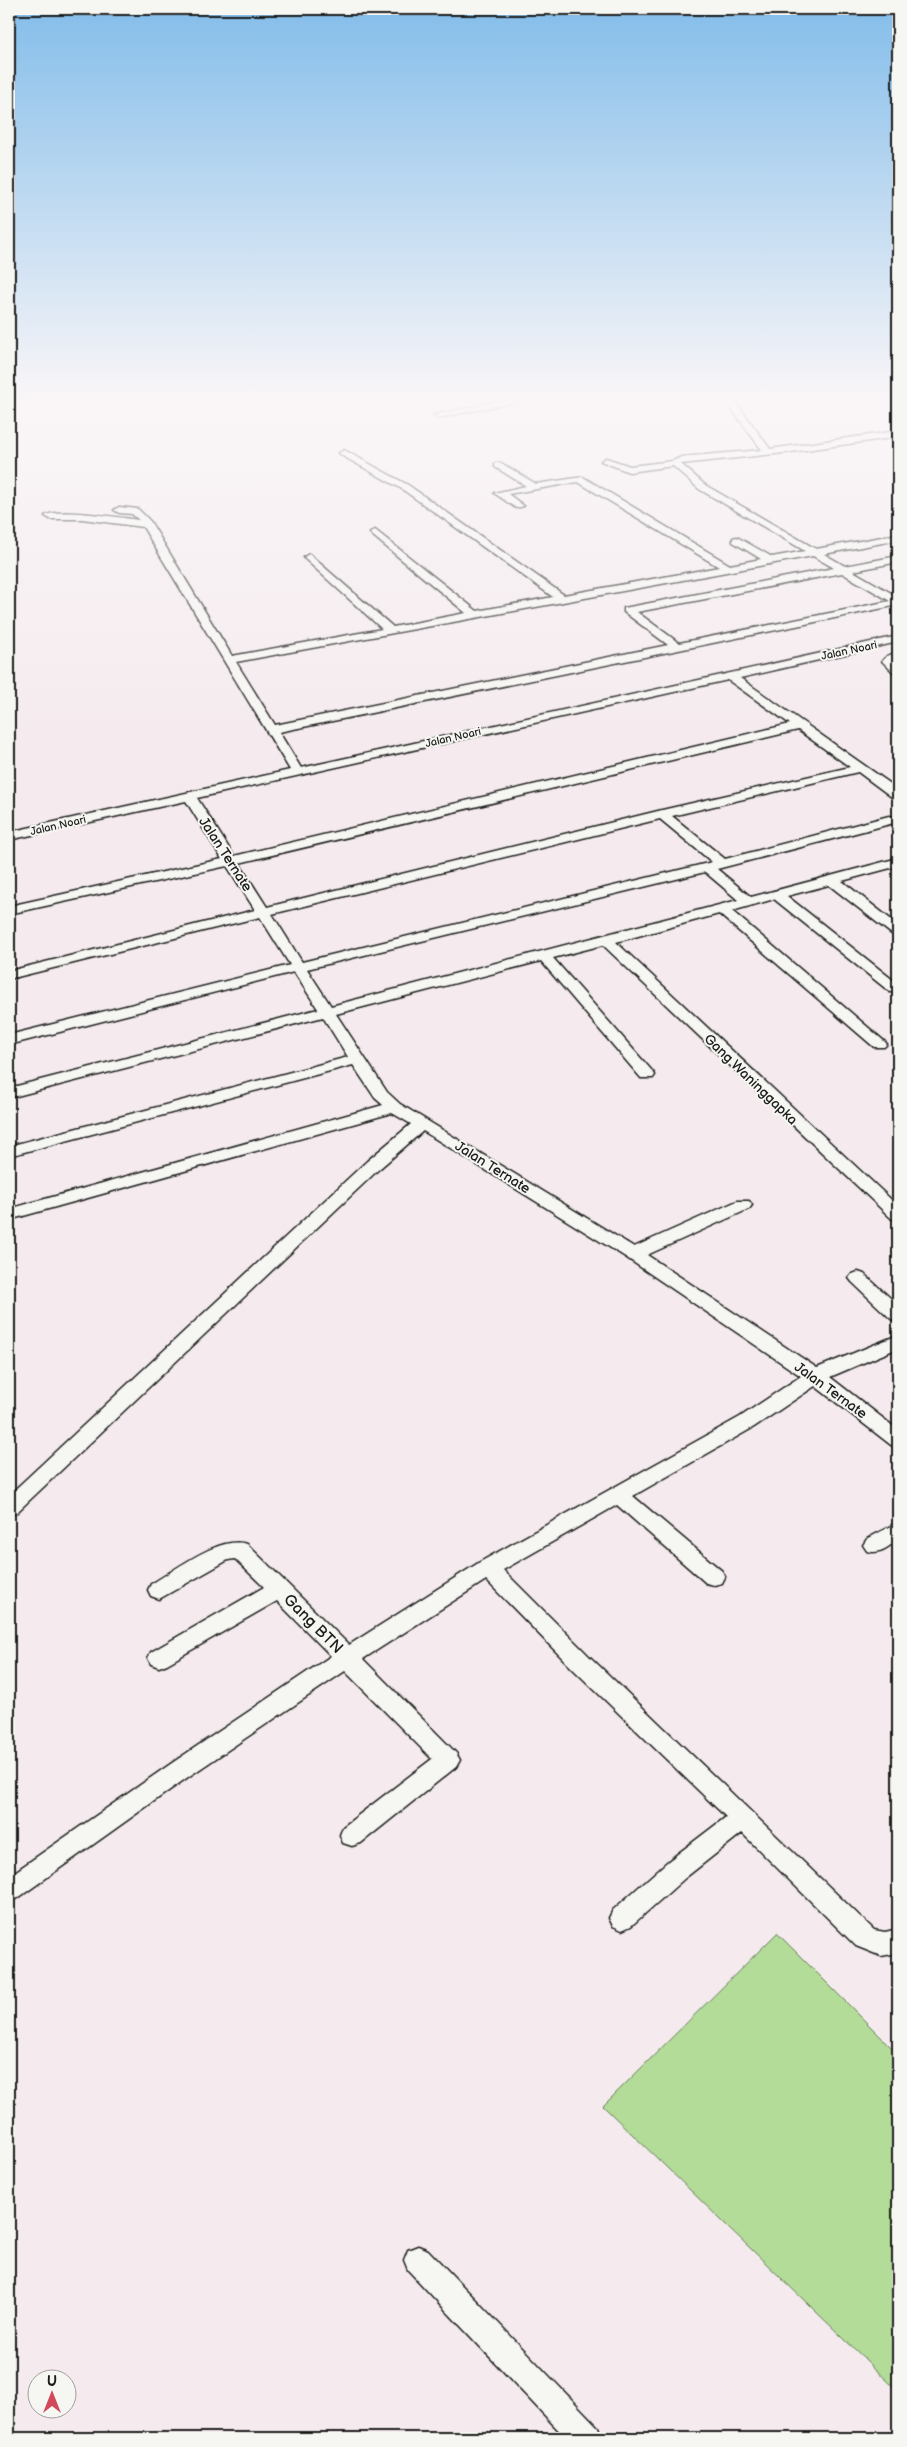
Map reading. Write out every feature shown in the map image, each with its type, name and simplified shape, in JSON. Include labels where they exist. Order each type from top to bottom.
[{"type":"street","points":[[121,510],[138,512],[297,772]]},
{"type":"street","points":[[439,510],[562,599]]},
{"type":"street","points":[[632,510],[726,567]]},
{"type":"street","points":[[742,510],[898,601]]},
{"type":"street","points":[[50,516],[82,516],[146,524]]},
{"type":"street","points":[[375,533],[475,615]]},
{"type":"street","points":[[229,660],[898,536]]},
{"type":"street","points":[[737,540],[770,560]]},
{"type":"street","points":[[310,557],[391,631]]},
{"type":"street","points":[[676,646],[628,610],[898,559]]},
{"type":"street","points":[[270,730],[898,601]]},
{"type":"street","name":"Jalan Noari","points":[[9,836],[898,639]]},
{"type":"street","points":[[898,656],[888,661],[898,670]]},
{"type":"street","points":[[730,676],[802,725],[898,795]]},
{"type":"street","points":[[9,910],[230,861],[802,725]]},
{"type":"street","points":[[9,975],[662,814],[861,768]]},
{"type":"street","name":"Jalan Ternate","points":[[189,796],[357,1059],[381,1095],[394,1107],[633,1254],[815,1376],[898,1440]]},
{"type":"street","points":[[662,814],[722,863]]},
{"type":"street","points":[[9,1040],[299,967],[525,914],[889,820]]},
{"type":"street","points":[[707,867],[748,902]]},
{"type":"street","points":[[9,1093],[606,940],[777,894],[894,867]]},
{"type":"street","points":[[832,880],[898,932]]},
{"type":"street","points":[[777,894],[895,989]]},
{"type":"street","points":[[722,909],[879,1044]]},
{"type":"street","name":"Gang Waninggapka","points":[[606,940],[898,1216]]},
{"type":"street","points":[[544,956],[647,1075]]},
{"type":"street","points":[[9,1152],[357,1059]]},
{"type":"street","points":[[9,1215],[394,1107]]},
{"type":"street","points":[[9,1506],[373,1165],[422,1123]]},
{"type":"street","points":[[633,1254],[743,1206]]},
{"type":"street","points":[[858,1278],[898,1314]]},
{"type":"street","points":[[9,1890],[180,1770],[348,1657],[488,1568],[747,1422],[815,1376],[898,1341]]},
{"type":"street","points":[[619,1495],[714,1578]]},
{"type":"street","points":[[874,1545],[898,1530]]},
{"type":"street","name":"Gang BTN","points":[[159,1590],[224,1552],[235,1549],[244,1552],[448,1760],[352,1835]]},
{"type":"street","points":[[488,1568],[553,1636],[797,1870],[865,1938],[879,1945],[890,1945],[898,1941]]},
{"type":"street","points":[[159,1658],[279,1589]]},
{"type":"street","points":[[622,1918],[676,1870],[742,1819]]},
{"type":"street","points":[[418,2260],[587,2438]]},
{"type":"green space","points":[[777,1933],[898,2054],[898,2391],[603,2106]]}]
